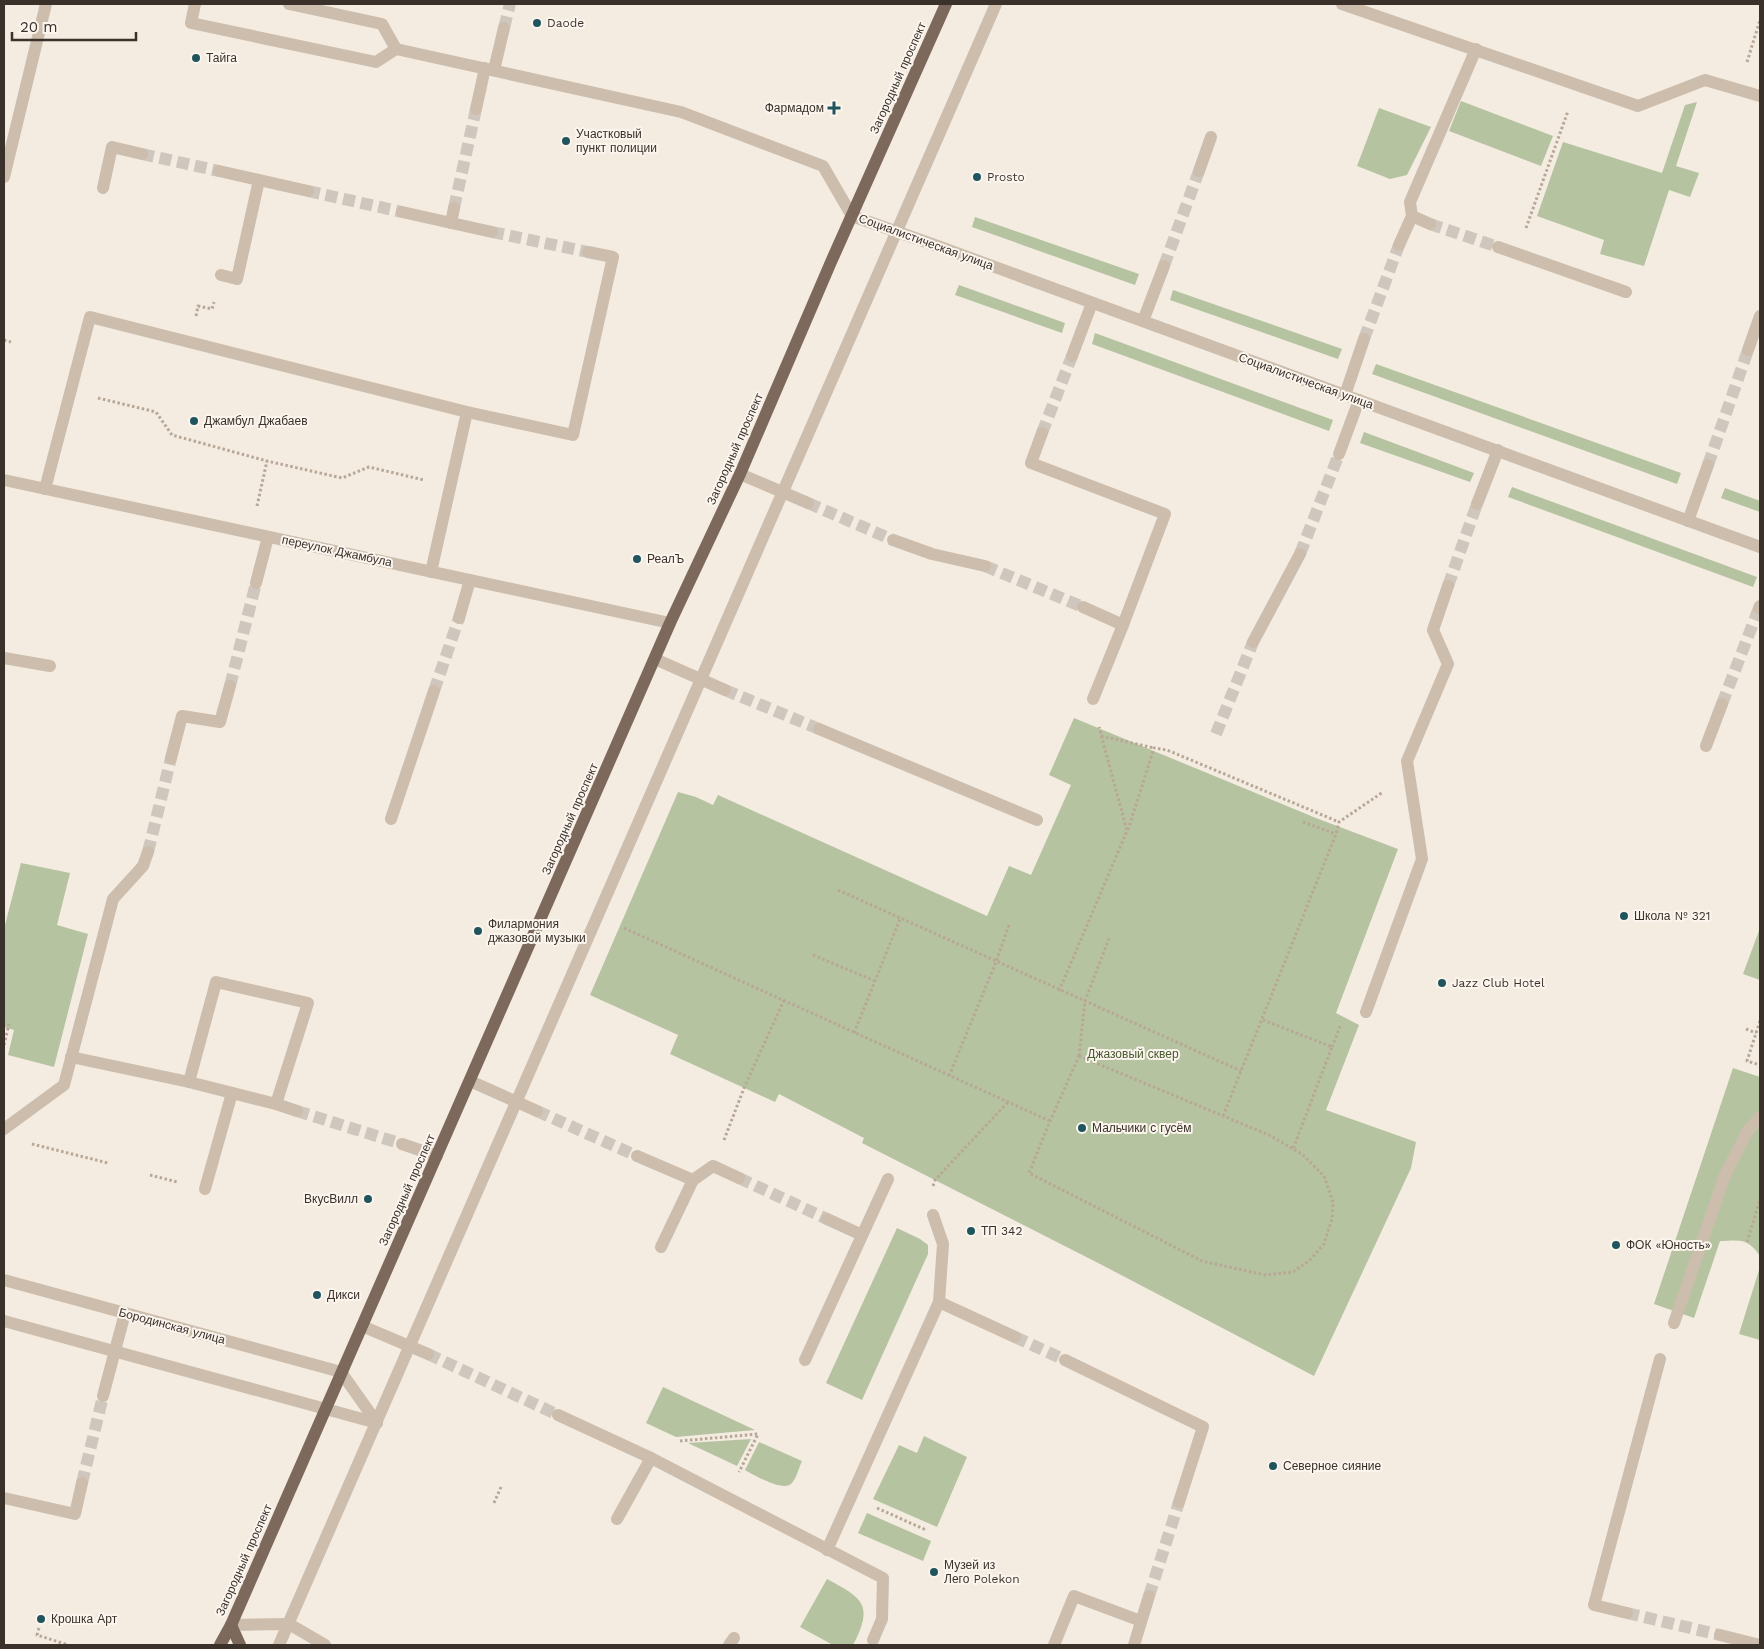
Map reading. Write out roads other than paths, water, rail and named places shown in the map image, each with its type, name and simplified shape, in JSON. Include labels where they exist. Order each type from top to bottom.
[{"type":"main road","name":"Загородный проспект","points":[[220,1645],[231,1625],[670,623],[740,474],[946,4]]},
{"type":"main road","points":[[231,1625],[240,1645]]},
{"type":"street","points":[[4,177],[46,4]]},
{"type":"street","points":[[195,4],[191,23],[376,62],[396,49],[681,112],[823,166],[852,216]]},
{"type":"street","points":[[289,4],[382,24],[396,49]]},
{"type":"street","points":[[279,1645],[996,4]]},
{"type":"street","points":[[1342,4],[1638,106],[1705,80],[1760,96]]},
{"type":"street","points":[[476,109],[504,28]]},
{"type":"street","points":[[1399,245],[1412,216],[1410,202],[1476,49]]},
{"type":"street","points":[[1199,171],[1211,137]]},
{"type":"street","points":[[103,188],[112,147],[142,154]]},
{"type":"street","points":[[219,171],[308,191]]},
{"type":"street","points":[[221,275],[237,279],[259,180]]},
{"type":"street","points":[[451,223],[454,208]]},
{"type":"street","points":[[402,212],[492,232]]},
{"type":"street","name":"Социалистическая улица","points":[[852,216],[1760,547]]},
{"type":"street","points":[[1412,216],[1430,224]]},
{"type":"street","points":[[1498,247],[1626,292]]},
{"type":"street","points":[[45,489],[90,317],[467,412],[573,435],[613,257],[588,252]]},
{"type":"street","points":[[1143,321],[1164,266]]},
{"type":"street","points":[[1072,356],[1092,303]]},
{"type":"street","points":[[1748,350],[1760,316]]},
{"type":"street","points":[[1345,395],[1364,339]]},
{"type":"street","points":[[1339,454],[1359,400]]},
{"type":"street","points":[[431,572],[467,412]]},
{"type":"street","points":[[1042,434],[1031,463],[1165,514],[1093,699]]},
{"type":"street","points":[[1477,504],[1498,450]]},
{"type":"street","points":[[1688,521],[1708,465]]},
{"type":"street","points":[[740,474],[808,502]]},
{"type":"street","name":"переулок Джамбула","points":[[4,480],[670,623]]},
{"type":"street","points":[[256,583],[268,536]]},
{"type":"street","points":[[893,540],[932,554],[985,566]]},
{"type":"street","points":[[1253,642],[1300,554]]},
{"type":"street","points":[[459,618],[470,580]]},
{"type":"street","points":[[1366,1012],[1422,860],[1406,761],[1448,664],[1433,630],[1448,586]]},
{"type":"street","points":[[1083,607],[1123,625]]},
{"type":"street","points":[[4,658],[50,666]]},
{"type":"street","points":[[655,659],[725,690]]},
{"type":"street","points":[[171,758],[182,716],[220,722],[230,686]]},
{"type":"street","points":[[391,819],[434,691]]},
{"type":"street","points":[[1706,746],[1722,704]]},
{"type":"street","points":[[819,729],[1037,820]]},
{"type":"street","points":[[4,1129],[64,1085],[113,899],[143,866],[148,852]]},
{"type":"street","points":[[189,1082],[216,982],[308,1003],[276,1104]]},
{"type":"street","points":[[71,1057],[189,1082],[297,1111]]},
{"type":"street","points":[[470,1081],[537,1111]]},
{"type":"street","points":[[205,1189],[232,1093]]},
{"type":"street","points":[[1674,1323],[1725,1175],[1747,1132],[1760,1117]]},
{"type":"street","points":[[402,1144],[437,1156]]},
{"type":"street","points":[[637,1156],[693,1180]]},
{"type":"street","points":[[661,1248],[693,1180],[713,1166],[739,1178]]},
{"type":"street","points":[[805,1360],[888,1179]]},
{"type":"street","points":[[827,1550],[939,1302],[943,1244],[933,1215]]},
{"type":"street","points":[[827,1219],[862,1236]]},
{"type":"street","name":"Бородинская улица","points":[[4,1280],[341,1372]]},
{"type":"street","points":[[939,1302],[1015,1337]]},
{"type":"street","points":[[103,1396],[125,1313]]},
{"type":"street","points":[[4,1321],[377,1423]]},
{"type":"street","points":[[362,1326],[428,1354]]},
{"type":"street","points":[[1627,1613],[1594,1605],[1660,1359]]},
{"type":"street","points":[[1065,1360],[1203,1427],[1179,1502]]},
{"type":"street","points":[[341,1372],[377,1423]]},
{"type":"street","points":[[558,1415],[651,1458],[884,1578],[882,1619],[872,1640]]},
{"type":"street","points":[[617,1519],[651,1458]]},
{"type":"street","points":[[4,1498],[75,1514],[82,1483]]},
{"type":"street","points":[[1054,1645],[1074,1596],[1141,1621]]},
{"type":"street","points":[[1134,1645],[1149,1596]]},
{"type":"street","points":[[231,1625],[289,1624],[325,1645]]},
{"type":"street","points":[[1720,1635],[1760,1645]]},
{"type":"tunnel","points":[[504,28],[510,4]]},
{"type":"tunnel","points":[[454,208],[476,109]]},
{"type":"tunnel","points":[[142,154],[219,171]]},
{"type":"tunnel","points":[[1164,266],[1199,171]]},
{"type":"tunnel","points":[[308,191],[402,212]]},
{"type":"tunnel","points":[[1430,224],[1498,247]]},
{"type":"tunnel","points":[[492,232],[588,252]]},
{"type":"tunnel","points":[[1364,339],[1399,245]]},
{"type":"tunnel","points":[[1708,465],[1748,350]]},
{"type":"tunnel","points":[[1042,433],[1072,356]]},
{"type":"tunnel","points":[[1300,554],[1339,454]]},
{"type":"tunnel","points":[[808,503],[893,540]]},
{"type":"tunnel","points":[[1448,586],[1477,504]]},
{"type":"tunnel","points":[[985,566],[1083,607]]},
{"type":"tunnel","points":[[230,686],[256,583]]},
{"type":"tunnel","points":[[1722,704],[1759,608]]},
{"type":"tunnel","points":[[434,691],[459,618]]},
{"type":"tunnel","points":[[1216,734],[1253,642]]},
{"type":"tunnel","points":[[725,690],[819,729]]},
{"type":"tunnel","points":[[148,852],[171,758]]},
{"type":"tunnel","points":[[297,1111],[402,1144]]},
{"type":"tunnel","points":[[537,1111],[637,1156]]},
{"type":"tunnel","points":[[739,1178],[827,1219]]},
{"type":"tunnel","points":[[1015,1337],[1065,1360]]},
{"type":"tunnel","points":[[428,1354],[558,1415]]},
{"type":"tunnel","points":[[82,1483],[103,1396]]},
{"type":"tunnel","points":[[1149,1596],[1179,1502]]},
{"type":"tunnel","points":[[1627,1613],[1720,1635]]},
{"type":"place","name":"Daode","points":[[537,23]]},
{"type":"place","name":"Тайга","points":[[196,58]]},
{"type":"place","name":"Фармадом","points":[[834,108]]},
{"type":"place","name":"Участковый пункт полиции","points":[[566,141]]},
{"type":"place","name":"Prosto","points":[[977,177]]},
{"type":"place","name":"Джамбул Джабаев","points":[[194,421]]},
{"type":"place","name":"РеалЪ","points":[[637,559]]},
{"type":"place","name":"Школа № 321","points":[[1624,916]]},
{"type":"place","name":"Филармония джазовой музыки","points":[[478,931]]},
{"type":"place","name":"Jazz Club Hotel","points":[[1442,983]]},
{"type":"place","name":"Мальчики с гусём","points":[[1082,1128]]},
{"type":"place","name":"ВкусВилл","points":[[368,1199]]},
{"type":"place","name":"ТП 342","points":[[971,1231]]},
{"type":"place","name":"ФОК «Юность»","points":[[1616,1245]]},
{"type":"place","name":"Дикси","points":[[317,1295]]},
{"type":"place","name":"Северное сияние","points":[[1273,1466]]},
{"type":"place","name":"Музей из Лего Polekon","points":[[934,1572]]},
{"type":"place","name":"Крошка Арт","points":[[41,1619]]},
{"type":"park label","name":"Джазовый сквер","points":[[1133,1054]]}]
